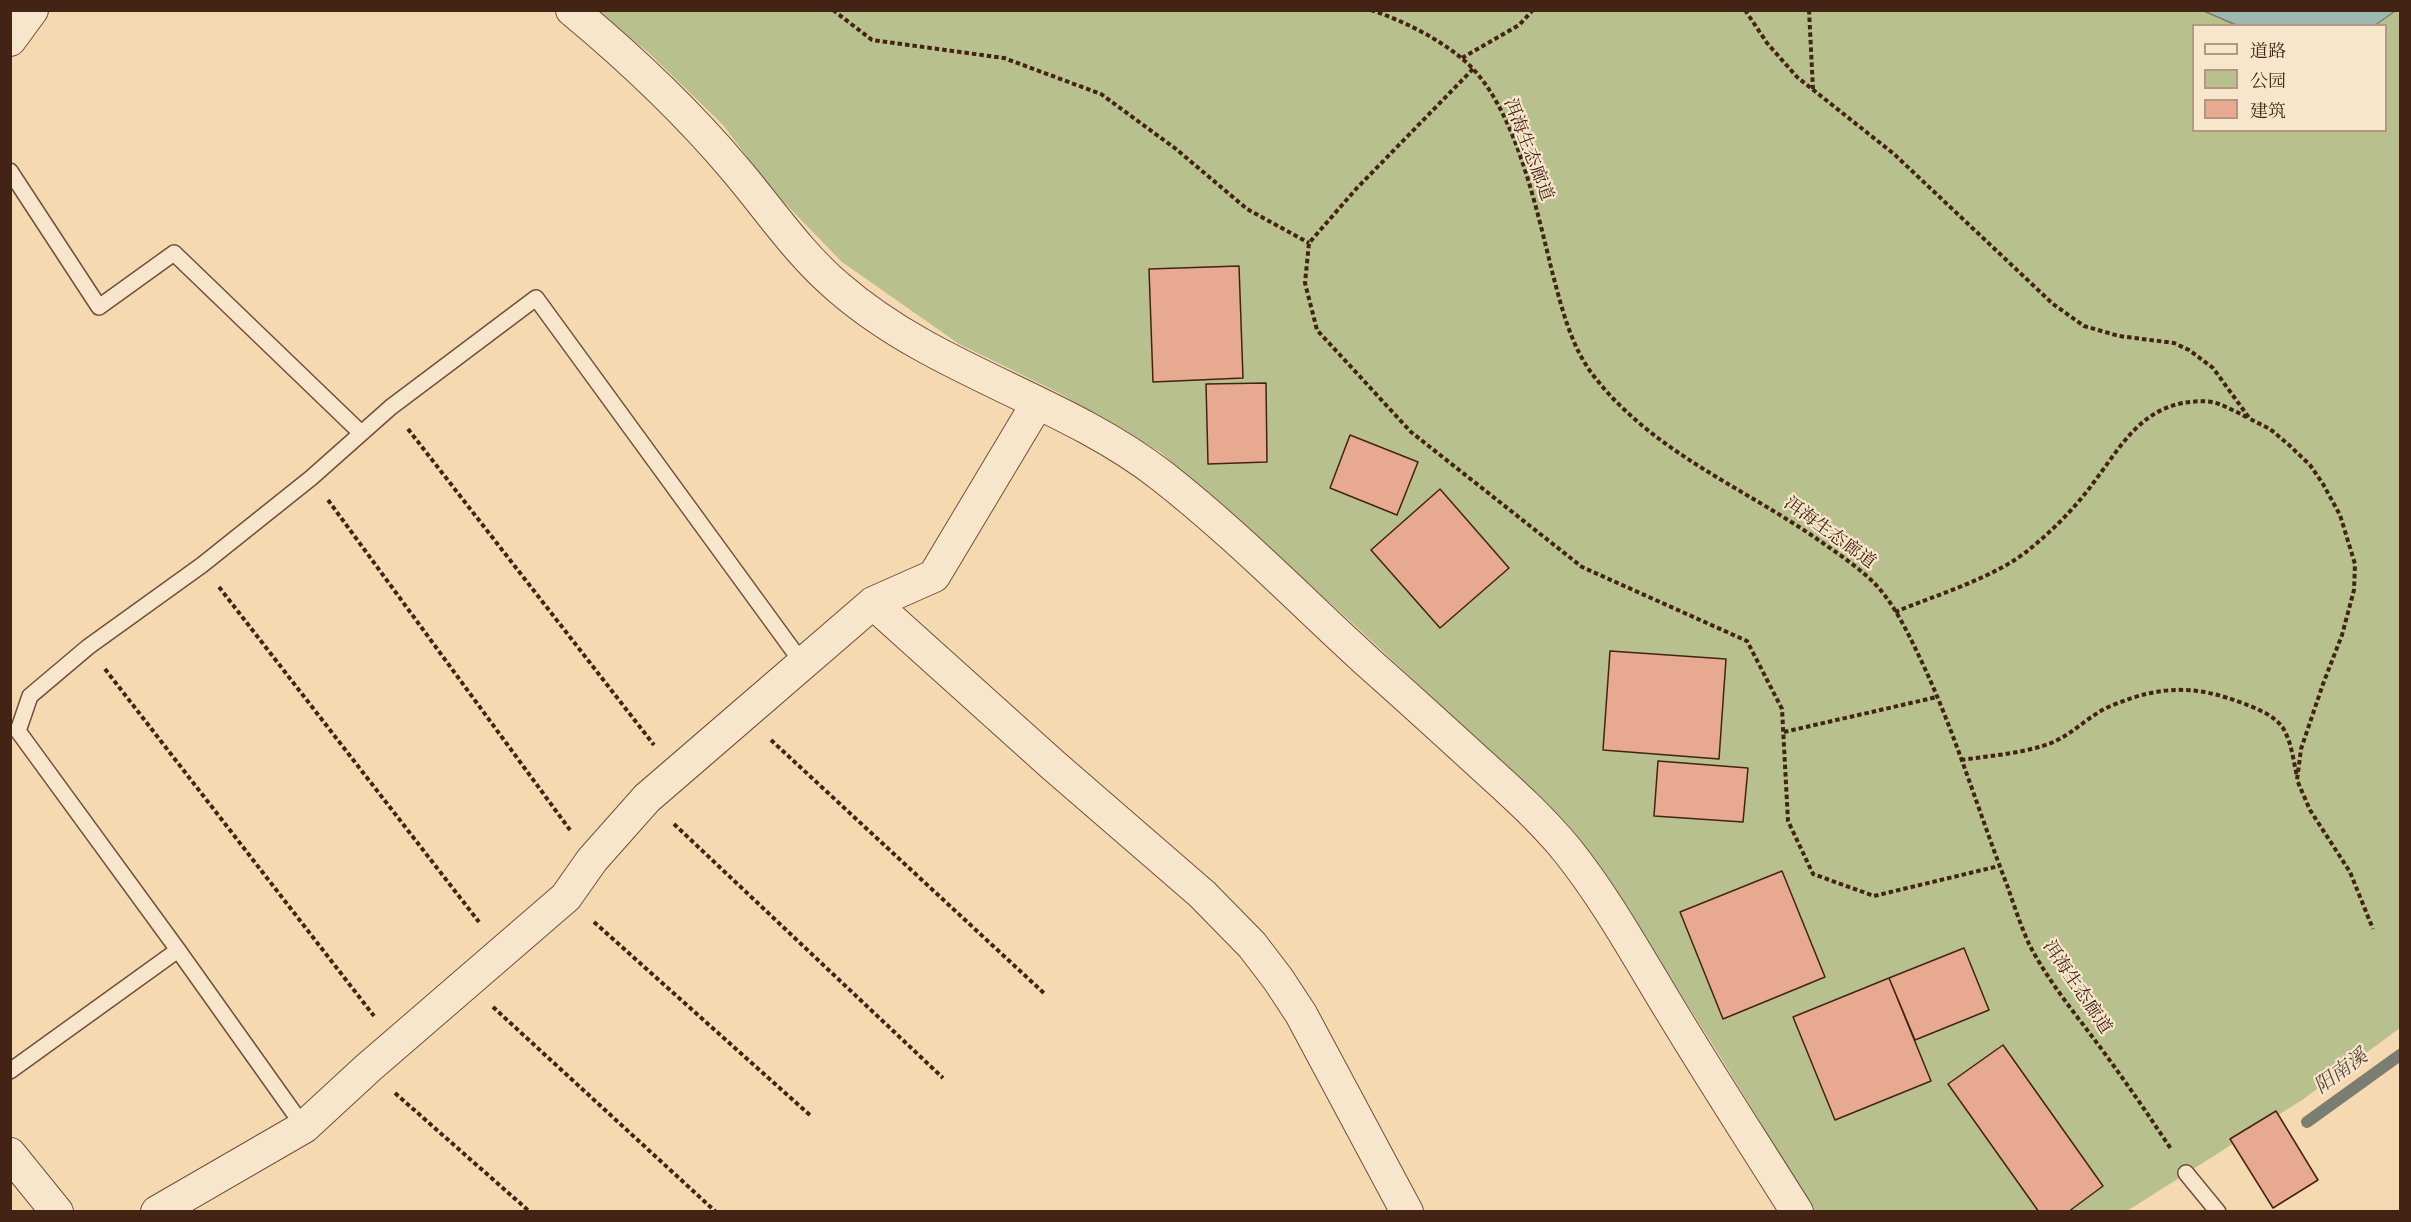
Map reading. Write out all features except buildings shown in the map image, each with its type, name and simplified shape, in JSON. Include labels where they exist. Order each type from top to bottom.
[{"type":"street","points":[[10,40],[32,10]]},
{"type":"street","points":[[572,10],[612,43],[681,108],[734,167],[800,250],[839,288],[878,317],[919,343],[1091,429],[1162,476],[1221,525],[1321,620],[1534,812],[1569,852],[1610,909],[1707,1070],[1797,1212]]},
{"type":"street","points":[[157,1212],[304,1127],[501,951],[566,897],[592,860],[647,798],[873,603],[934,576],[1037,404]]},
{"type":"street","points":[[873,603],[1053,765],[1203,894],[1252,945],[1301,1014],[1407,1212]]},
{"type":"street","points":[[10,1154],[57,1212]]},
{"type":"lane","points":[[10,171],[99,307],[174,253],[362,433]]},
{"type":"lane","points":[[304,1127],[18,731],[30,696],[88,647],[202,565],[311,478],[391,407],[536,298],[803,664]]},
{"type":"lane","points":[[10,1071],[178,950]]},
{"type":"lane","points":[[2186,1173],[2218,1212]]},
{"type":"path","points":[[832,10],[872,40],[1004,58],[1101,94],[1176,149],[1247,209],[1309,243]]},
{"type":"path","name":"洱海生态廊道","points":[[1371,10],[1392,18],[1438,42],[1461,58],[1473,69],[1496,102],[1527,174],[1567,327],[1591,373],[1628,415],[1675,451],[1794,522],[1848,561],[1878,587],[1904,626],[1938,697],[1999,866],[2030,944],[2059,992],[2137,1097],[2186,1173]]},
{"type":"path","points":[[1461,58],[1519,25],[1533,10]]},
{"type":"path","points":[[1745,10],[1767,43],[1797,77],[1894,154],[2053,304],[2084,326],[2119,336],[2174,343],[2189,350],[2213,368],[2250,419]]},
{"type":"path","points":[[1809,10],[1813,90]]},
{"type":"path","points":[[1473,69],[1356,189],[1309,243],[1305,283],[1317,330],[1411,432],[1582,567],[1747,641],[1782,709],[1788,821],[1813,874],[1874,896],[1999,866]]},
{"type":"path","points":[[1895,612],[2007,565],[2029,550],[2061,520],[2093,484],[2129,433],[2151,416],[2174,405],[2195,401],[2217,403],[2270,429],[2310,465],[2340,515],[2355,564],[2354,590],[2342,635],[2301,749],[2297,780]]},
{"type":"path","points":[[391,407],[676,773]]},
{"type":"path","points":[[311,478],[592,860]]},
{"type":"path","points":[[202,565],[501,951]]},
{"type":"path","points":[[88,647],[396,1044]]},
{"type":"path","points":[[1961,760],[2042,747],[2059,740],[2112,705],[2152,692],[2191,689],[2227,697],[2259,709],[2282,726],[2290,742],[2297,780],[2310,810],[2350,872],[2373,929]]},
{"type":"path","points":[[1784,732],[1938,697]]},
{"type":"path","points":[[744,715],[1046,995]]},
{"type":"path","points":[[647,798],[942,1078]]},
{"type":"path","points":[[566,897],[811,1116]]},
{"type":"path","points":[[466,982],[716,1212]]},
{"type":"path","points":[[368,1068],[530,1212]]},
{"type":"green space","points":[[596,11],[2204,11],[2234,24],[2192,24],[2192,132],[2387,132],[2387,24],[2376,24],[2395,11],[2400,11],[2400,1028],[2302,1100],[2127,1211],[1814,1211],[1634,921],[1553,816],[1470,733],[1347,618],[1160,452],[1059,393],[959,344],[842,262],[774,192],[723,125],[648,52]]},
{"type":"water","points":[[2204,11],[2395,11],[2377,24],[2234,24]]},
{"type":"waterway","name":"阳南溪","points":[[2307,1122],[2400,1055]]}]
